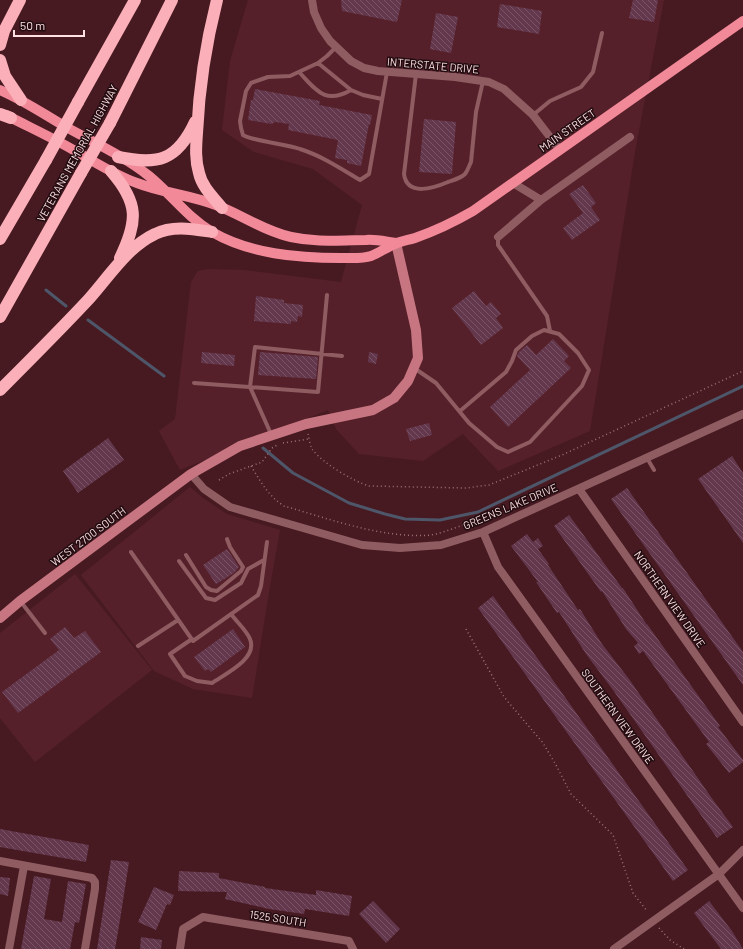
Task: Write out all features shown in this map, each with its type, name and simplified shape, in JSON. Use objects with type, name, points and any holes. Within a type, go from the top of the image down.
[{"type":"highway","points":[[0,22],[20,0]]},
{"type":"highway","points":[[0,45],[4,31],[20,0]]},
{"type":"highway","points":[[0,239],[135,0]]},
{"type":"highway","name":"VETERANS MEMORIAL HIGHWAY","points":[[0,317],[80,173],[110,123],[172,0]]},
{"type":"highway","points":[[217,0],[206,53],[198,118],[196,157],[199,173],[208,191],[222,208]]},
{"type":"highway","points":[[0,60],[5,76],[21,100]]},
{"type":"highway","points":[[118,157],[149,161],[166,156],[174,152],[185,141],[198,118]]},
{"type":"highway","points":[[111,171],[123,186],[130,199],[133,217],[130,236],[117,265]]},
{"type":"highway","points":[[0,390],[74,315],[117,265],[144,241],[154,234],[165,230],[186,228],[212,232]]},
{"type":"main road","name":"MAIN STREET","points":[[396,243],[421,236],[472,211],[743,21]]},
{"type":"main road","points":[[0,90],[21,100],[145,173],[188,214],[212,232],[232,242],[256,250],[280,254],[351,258],[371,256],[396,243]]},
{"type":"main road","points":[[4,114],[42,132],[111,171],[138,184],[165,192],[199,199],[222,208],[267,230],[290,237],[324,241],[368,240],[396,243]]},
{"type":"street","name":"INTERSTATE DRIVE","points":[[312,0],[314,12],[321,28],[330,42],[351,61],[364,68],[378,71],[455,77],[489,82],[504,89],[533,115],[560,150]]},
{"type":"street","points":[[498,237],[542,200],[630,137]]},
{"type":"street","points":[[514,183],[542,200]]},
{"type":"street","name":"WEST 2700 SOUTH","points":[[0,618],[20,601],[191,474],[240,446],[306,424],[373,410],[394,398],[408,381],[418,358],[416,330],[396,243]]},
{"type":"street","name":"GREENS LAKE DRIVE","points":[[191,474],[204,488],[230,507],[362,545],[400,548],[434,545],[483,532],[743,414]]},
{"type":"street","name":"NORTHERN VIEW DRIVE","points":[[578,489],[743,722]]},
{"type":"street","name":"SOUTHERN VIEW DRIVE","points":[[483,532],[498,567],[743,908]]},
{"type":"street","points":[[614,949],[719,874],[743,850]]},
{"type":"street","points":[[0,861],[92,878],[95,889],[85,949]]},
{"type":"street","points":[[9,949],[24,866]]},
{"type":"street","name":"1525 SOUTH","points":[[180,949],[183,929],[203,917],[349,941],[353,949]]},
{"type":"lane","points":[[533,115],[550,101],[582,87],[594,72],[602,33]]},
{"type":"lane","points":[[336,47],[318,63],[299,72],[286,77],[268,76],[251,83],[246,91],[240,121],[242,132],[247,137],[284,144],[315,154],[360,180],[369,174],[387,72]]},
{"type":"lane","points":[[318,63],[351,90],[363,95],[382,99]]},
{"type":"lane","points":[[299,72],[317,91],[323,94],[340,96],[351,90]]},
{"type":"lane","points":[[416,74],[404,174],[405,180],[408,184],[412,187],[424,189],[433,188],[461,176],[468,169],[471,162],[477,108],[483,81]]},
{"type":"lane","points":[[498,237],[498,245],[547,316],[550,331]]},
{"type":"lane","points":[[194,383],[318,392],[327,295]]},
{"type":"lane","points":[[414,367],[436,383],[469,423],[497,447],[508,452],[530,442],[582,386],[590,370],[578,353],[559,334],[544,330],[532,336],[516,350],[506,372],[460,411]]},
{"type":"lane","points":[[272,436],[250,387],[255,347],[342,356]]},
{"type":"lane","points":[[647,458],[654,470]]},
{"type":"lane","points":[[227,538],[230,547],[243,567],[248,569]]},
{"type":"lane","points":[[231,614],[250,639],[251,649],[245,661],[212,683],[196,681],[185,676],[170,654],[192,639],[193,641],[231,614],[258,595],[261,586],[266,542]]},
{"type":"lane","points":[[131,552],[192,639]]},
{"type":"lane","points":[[186,555],[206,587],[211,590],[217,591],[241,571],[243,567]]},
{"type":"lane","points":[[179,561],[206,598],[215,600],[241,583],[248,569],[264,560]]},
{"type":"lane","points":[[20,601],[45,633]]},
{"type":"lane","points":[[138,646],[178,620]]},
{"type":"path","points":[[219,480],[229,474],[262,462],[271,450],[280,443],[309,439]]},
{"type":"path","points":[[251,466],[266,491],[284,506],[381,532],[409,535],[431,535],[463,525],[467,528],[471,536]]},
{"type":"path","points":[[466,629],[504,697],[543,743],[572,794],[613,835],[633,893],[647,911]]},
{"type":"path","points":[[659,928],[670,940],[684,949]]},
{"type":"shaded area","points":[[248,0],[664,0],[636,146],[590,431],[498,471],[463,434],[423,461],[359,454],[336,429],[328,410],[180,470],[159,431],[175,419],[191,282],[198,271],[209,269],[244,270],[341,282],[362,205],[313,169],[254,152],[222,130],[230,61]]},
{"type":"shaded area","points":[[190,487],[203,498],[227,514],[280,530],[252,698],[193,689],[154,671],[81,575]]},
{"type":"shaded area","points":[[75,574],[152,670],[35,762],[0,718],[0,633]]},
{"type":"building","points":[[341,0],[402,0],[397,22],[342,11]]},
{"type":"building","points":[[633,0],[658,0],[654,22],[629,18]]},
{"type":"building","points":[[500,4],[542,11],[539,34],[497,27]]},
{"type":"building","points":[[436,13],[458,17],[451,53],[430,49]]},
{"type":"building","points":[[255,89],[320,101],[319,105],[372,115],[361,166],[347,163],[347,160],[335,158],[338,140],[288,130],[289,124],[275,122],[272,124],[248,120],[251,100],[253,100]]},
{"type":"building","points":[[424,119],[456,122],[452,174],[419,172]]},
{"type":"building","points":[[583,185],[596,203],[591,207],[600,220],[572,240],[563,228],[583,213],[569,194]]},
{"type":"building","points":[[474,291],[486,306],[491,302],[501,314],[496,318],[503,328],[481,345],[452,308]]},
{"type":"building","points":[[256,296],[284,300],[284,303],[303,305],[302,317],[298,316],[297,322],[291,321],[291,324],[254,321]]},
{"type":"building","points":[[553,339],[569,356],[564,361],[571,368],[508,427],[490,407],[530,370],[517,356],[519,352],[527,345],[536,355]]},
{"type":"building","points":[[202,352],[235,355],[234,366],[201,363]]},
{"type":"building","points":[[260,352],[318,357],[316,379],[258,375]]},
{"type":"building","points":[[369,352],[378,354],[376,364],[368,362]]},
{"type":"building","points":[[429,423],[432,435],[410,441],[406,429]]},
{"type":"building","points":[[108,438],[124,460],[78,493],[63,471]]},
{"type":"building","points":[[732,456],[743,473],[743,543],[698,479]]},
{"type":"building","points":[[627,488],[743,652],[743,685],[611,499]]},
{"type":"building","points":[[569,515],[623,588],[647,625],[720,726],[718,727],[743,760],[743,762],[729,773],[706,744],[709,742],[643,651],[639,654],[634,646],[638,643],[626,629],[602,591],[601,592],[554,526]]},
{"type":"building","points":[[527,534],[533,542],[538,538],[543,546],[538,549],[578,610],[580,609],[602,644],[629,679],[733,827],[717,838],[586,654],[559,612],[557,613],[536,582],[538,582],[511,546]]},
{"type":"building","points":[[227,549],[239,567],[234,573],[216,584],[203,565]]},
{"type":"building","points":[[493,596],[688,870],[673,881],[478,608]]},
{"type":"building","points":[[65,627],[74,638],[85,631],[101,652],[18,713],[2,692],[59,650],[50,639]]},
{"type":"building","points":[[233,629],[245,647],[211,672],[208,669],[205,671],[194,657]]},
{"type":"building","points":[[0,829],[89,845],[86,862],[0,847]]},
{"type":"building","points":[[111,860],[129,862],[120,920],[115,949],[97,949]]},
{"type":"building","points":[[179,871],[219,873],[219,878],[265,888],[316,895],[316,890],[352,896],[349,916],[305,909],[304,914],[269,909],[225,899],[227,892],[178,891]]},
{"type":"building","points":[[34,876],[51,879],[44,919],[62,922],[68,881],[86,884],[79,923],[75,922],[70,949],[21,949]]},
{"type":"building","points":[[0,877],[10,878],[8,896],[0,894]]},
{"type":"building","points":[[154,887],[174,895],[170,905],[167,904],[156,930],[138,922]]},
{"type":"building","points":[[373,901],[400,929],[386,943],[359,914]]},
{"type":"building","points":[[709,901],[732,931],[743,949],[721,949],[694,913]]},
{"type":"building","points":[[141,937],[162,940],[161,949],[140,949]]},
{"type":"waterway","points":[[46,290],[66,306]]},
{"type":"waterway","points":[[88,320],[164,376]]},
{"type":"waterway","points":[[263,448],[293,473],[349,503],[405,519],[440,520],[478,512],[743,386]]}]
